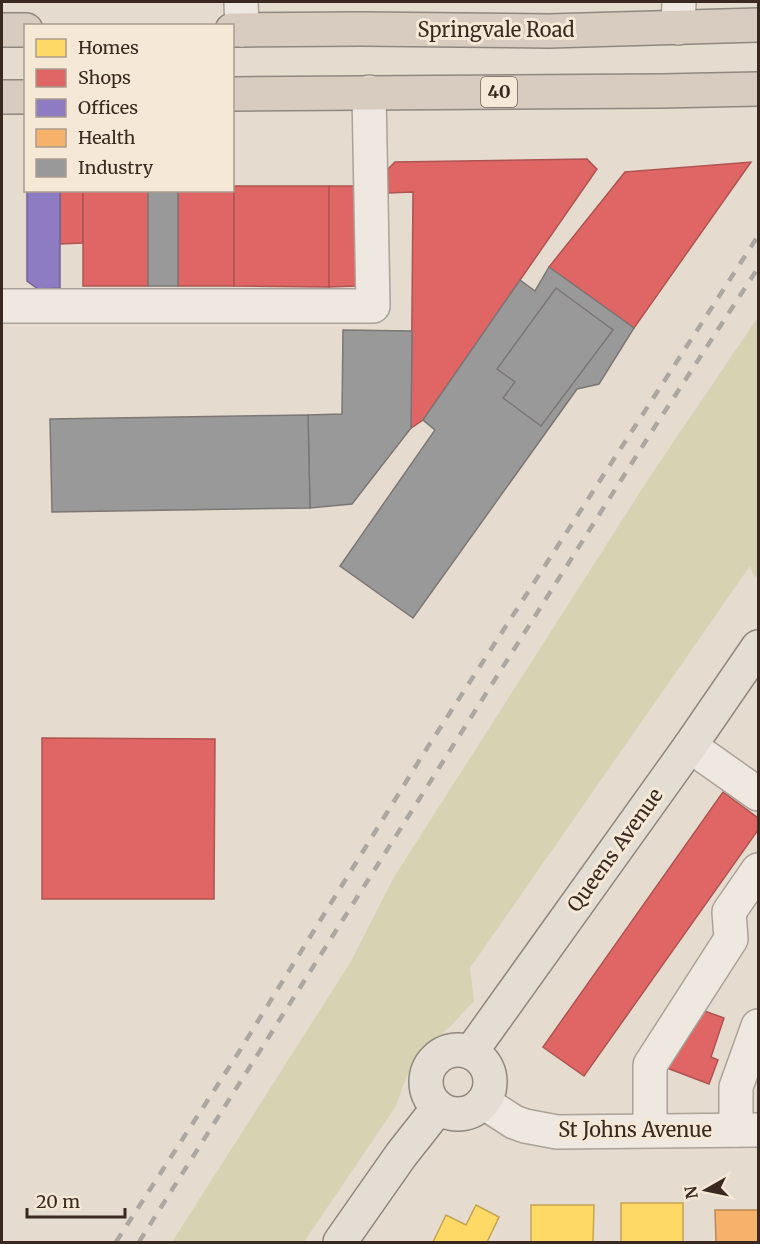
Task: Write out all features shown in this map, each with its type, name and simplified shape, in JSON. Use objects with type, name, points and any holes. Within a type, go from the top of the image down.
[{"type":"highway","name":"Springvale Road","points":[[239,21],[361,29],[549,31],[678,15],[759,26]]},
{"type":"highway","points":[[2,30],[24,30]]},
{"type":"highway","name":"40","points":[[234,94],[662,91],[759,88]]},
{"type":"highway","points":[[2,97],[24,97]]},
{"type":"main road","name":"Queens Avenue","points":[[471,1052],[759,647]]},
{"type":"main road","points":[[451,1050],[471,1052],[487,1069],[490,1080],[483,1102],[466,1113],[456,1114],[438,1108],[427,1091],[426,1080],[433,1061],[441,1054],[451,1050]]},
{"type":"main road","points":[[340,1242],[401,1155],[438,1108]]},
{"type":"street","points":[[2,306],[373,306],[369,92]]},
{"type":"street","points":[[690,746],[759,794]]},
{"type":"street","points":[[650,1130],[650,1065],[731,939],[729,912],[759,870]]},
{"type":"street","points":[[747,1130],[736,1087],[759,1026]]},
{"type":"street","name":"St Johns Avenue","points":[[483,1102],[514,1122],[557,1132],[747,1130]]},
{"type":"shaded area","points":[[758,317],[758,573],[755,578],[750,566],[470,968],[474,1001],[449,1028],[419,1052],[396,1106],[304,1242],[172,1242],[350,963],[394,877],[649,478]]},
{"type":"building: Homes","points":[[621,1203],[683,1203],[683,1242],[621,1242]]},
{"type":"building: Homes","points":[[476,1205],[499,1217],[487,1242],[433,1242],[446,1215],[466,1225]]},
{"type":"building: Homes","points":[[531,1205],[594,1205],[593,1242],[531,1242]]},
{"type":"building: Shops","points":[[587,159],[597,169],[423,420],[411,428],[413,192],[388,193],[388,169],[395,162]]},
{"type":"building: Shops","points":[[751,162],[634,328],[549,267],[625,172]]},
{"type":"building: Shops","points":[[234,186],[329,186],[329,287],[234,286]]},
{"type":"building: Shops","points":[[329,186],[355,186],[357,286],[329,287]]},
{"type":"building: Shops","points":[[60,192],[83,192],[83,243],[60,244]]},
{"type":"building: Shops","points":[[83,192],[148,192],[148,286],[83,286]]},
{"type":"building: Shops","points":[[178,192],[234,192],[234,286],[178,286]]},
{"type":"building: Shops","points":[[42,738],[215,739],[214,899],[42,899]]},
{"type":"building: Shops","points":[[723,792],[758,818],[758,830],[584,1076],[543,1047]]},
{"type":"building: Shops","points":[[696,1008],[724,1018],[711,1057],[718,1060],[709,1084],[667,1068]]},
{"type":"building: Offices","points":[[27,192],[60,192],[60,288],[38,289],[27,281]]},
{"type":"building: Health","points":[[715,1210],[758,1210],[758,1242],[716,1242]]},
{"type":"building: Industry","points":[[148,192],[178,192],[178,286],[148,286]]},
{"type":"building: Industry","points":[[549,267],[634,328],[599,384],[577,389],[413,618],[340,566],[435,430],[423,420],[520,280],[535,291]]},
{"type":"building: Industry","points":[[556,288],[613,330],[541,426],[503,398],[515,382],[497,369]]},
{"type":"building: Industry","points":[[343,330],[412,331],[411,428],[352,504],[310,508],[308,415],[342,414]]},
{"type":"building: Industry","points":[[308,415],[310,508],[52,512],[50,419]]},
{"type":"railway","points":[[116,1242],[237,1055],[422,756],[758,236]]},
{"type":"railway","points":[[139,1242],[654,428],[758,268]]}]
